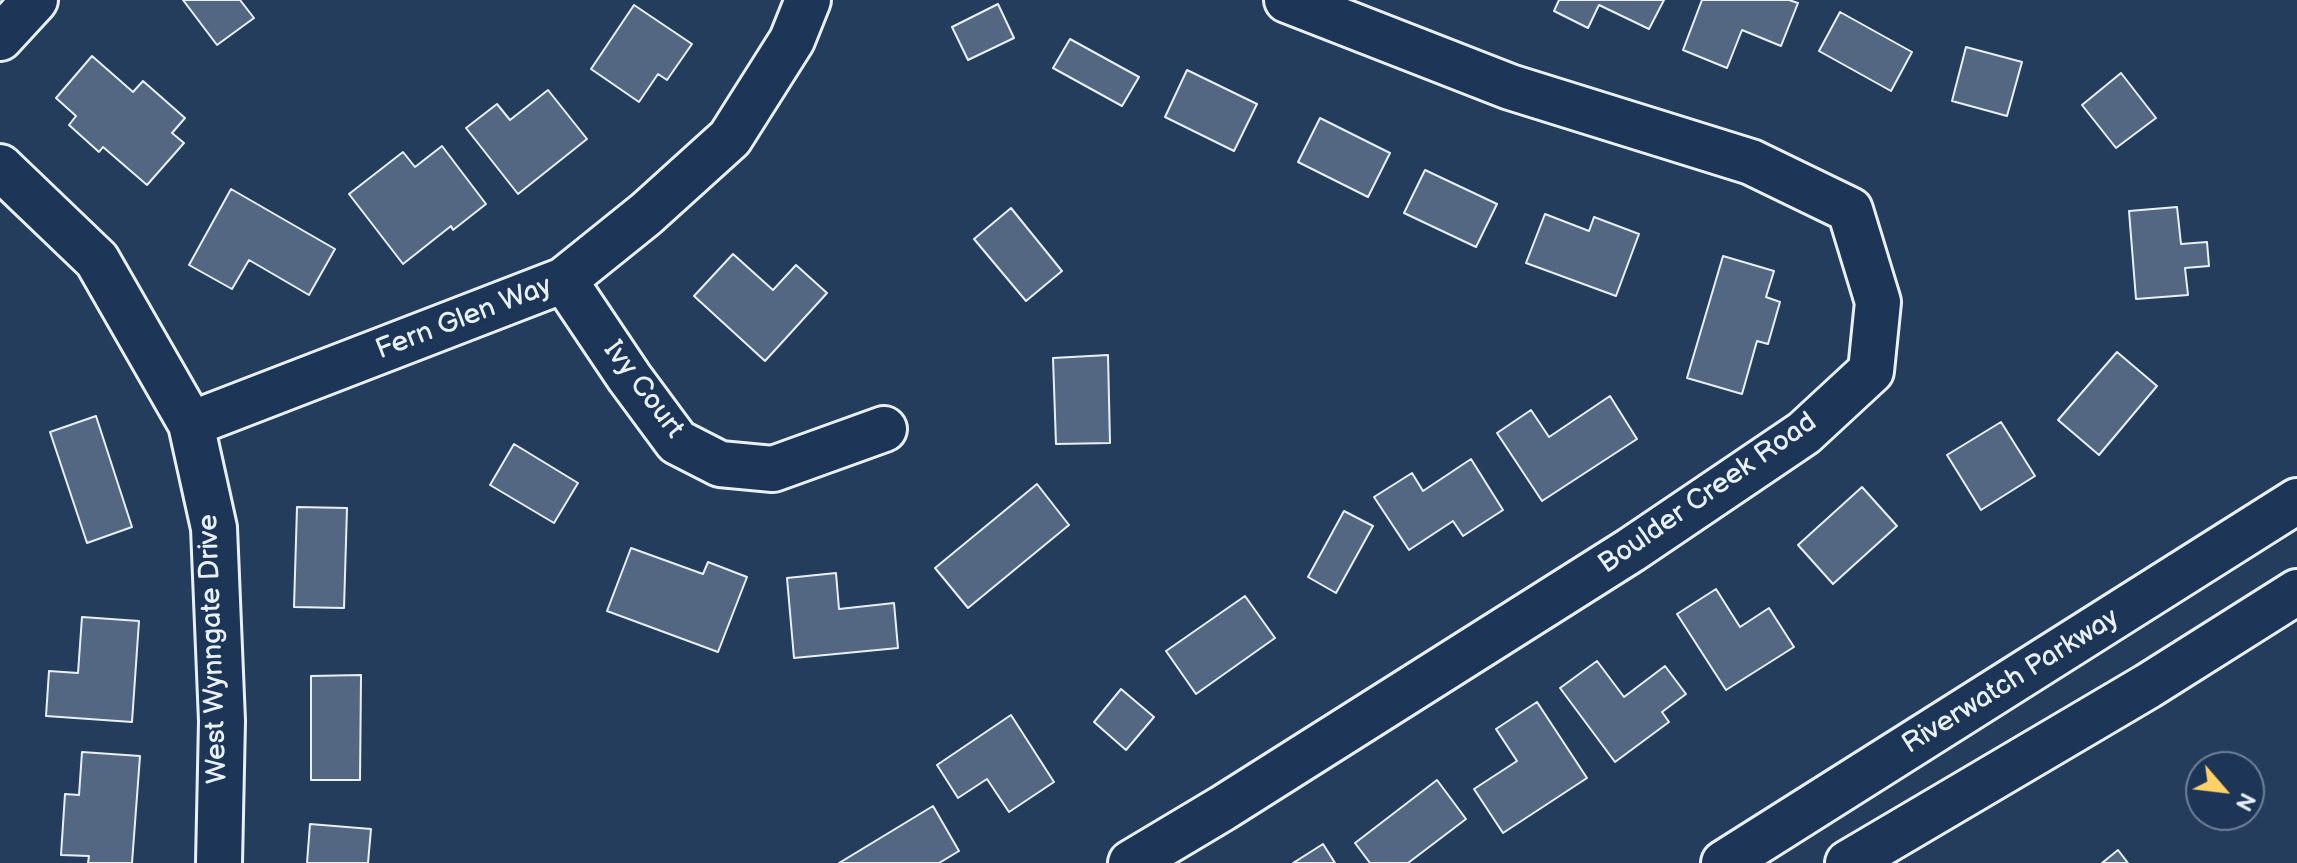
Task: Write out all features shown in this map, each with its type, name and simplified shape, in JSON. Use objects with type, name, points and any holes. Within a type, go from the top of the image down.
[{"type":"street","points":[[0,38],[35,0]]},
{"type":"street","name":"Fern Glen Way","points":[[191,424],[564,280],[646,214],[730,138],[792,40],[808,0]]},
{"type":"street","name":"Boulder Creek Road","points":[[1131,863],[1631,550],[1804,433],[1871,371],[1878,302],[1850,210],[1751,162],[1510,87],[1287,0]]},
{"type":"street","name":"West Wynngate Drive","points":[[0,167],[97,260],[191,424],[214,528],[222,721],[219,863]]},
{"type":"street","name":"Ivy Court","points":[[564,280],[677,442],[720,464],[773,469],[884,429]]},
{"type":"street","name":"Riverwatch Parkway","points":[[1724,863],[2297,501]]},
{"type":"street","points":[[1848,863],[2148,686],[2297,592]]},
{"type":"building","points":[[183,0],[240,0],[254,18],[217,45]]},
{"type":"building","points":[[1559,0],[1664,0],[1649,29],[1599,5],[1588,28],[1554,11]]},
{"type":"building","points":[[1702,0],[1789,0],[1798,3],[1781,46],[1742,30],[1727,68],[1683,50]]},
{"type":"building","points":[[998,4],[1014,38],[968,60],[952,27]]},
{"type":"building","points":[[634,5],[692,44],[667,80],[658,74],[639,102],[591,69]]},
{"type":"building","points":[[1840,12],[1912,52],[1891,91],[1819,51]]},
{"type":"building","points":[[1070,39],[1139,77],[1122,106],[1053,68]]},
{"type":"building","points":[[1966,47],[2022,62],[2007,116],[1952,101]]},
{"type":"building","points":[[92,56],[133,92],[143,81],[185,118],[172,133],[184,143],[147,185],[103,147],[99,152],[69,125],[76,116],[56,98]]},
{"type":"building","points":[[1187,70],[1257,104],[1234,151],[1165,117]]},
{"type":"building","points":[[2121,73],[2156,118],[2116,148],[2082,105]]},
{"type":"building","points":[[548,90],[587,139],[518,194],[466,128],[497,104],[510,120]]},
{"type":"building","points":[[1320,118],[1390,153],[1368,197],[1298,162]]},
{"type":"building","points":[[442,146],[486,204],[453,230],[451,226],[403,264],[349,194],[403,152],[415,167]]},
{"type":"building","points":[[1425,170],[1497,204],[1476,247],[1404,213]]},
{"type":"building","points":[[231,189],[335,249],[309,295],[249,260],[232,289],[189,265]]},
{"type":"building","points":[[2177,207],[2181,244],[2207,242],[2209,266],[2185,268],[2188,295],[2136,299],[2129,211]]},
{"type":"building","points":[[1011,208],[1062,271],[1026,301],[974,239]]},
{"type":"building","points":[[1545,214],[1589,231],[1594,217],[1639,234],[1616,296],[1526,263]]},
{"type":"building","points":[[733,254],[773,290],[796,265],[827,293],[765,361],[694,296]]},
{"type":"building","points":[[1723,256],[1774,271],[1766,297],[1780,302],[1768,344],[1757,341],[1742,394],[1687,378]]},
{"type":"building","points":[[2117,352],[2157,386],[2099,455],[2058,420]]},
{"type":"building","points":[[1108,355],[1110,443],[1056,444],[1053,358]]},
{"type":"building","points":[[1610,396],[1637,439],[1542,501],[1497,433],[1531,410],[1549,437]]},
{"type":"building","points":[[96,416],[132,527],[87,543],[50,432]]},
{"type":"building","points":[[2001,422],[2035,476],[1981,510],[1947,455]]},
{"type":"building","points":[[514,444],[578,483],[554,523],[490,485]]},
{"type":"building","points":[[1471,459],[1503,510],[1463,536],[1453,521],[1409,550],[1374,497],[1412,473],[1423,491]]},
{"type":"building","points":[[1037,484],[1069,525],[968,608],[935,568]]},
{"type":"building","points":[[1862,487],[1897,526],[1833,584],[1798,545]]},
{"type":"building","points":[[297,507],[347,508],[344,608],[294,607]]},
{"type":"building","points":[[1344,511],[1373,526],[1336,593],[1308,577]]},
{"type":"building","points":[[631,548],[703,574],[708,562],[747,577],[718,652],[607,611]]},
{"type":"building","points":[[836,573],[839,609],[894,603],[898,648],[794,658],[787,578]]},
{"type":"building","points":[[1716,589],[1740,627],[1769,608],[1794,647],[1726,690],[1677,614]]},
{"type":"building","points":[[1245,596],[1275,638],[1196,694],[1166,651]]},
{"type":"building","points":[[82,617],[139,621],[132,722],[46,716],[49,671],[78,673]]},
{"type":"building","points":[[1597,661],[1624,697],[1665,666],[1686,694],[1662,712],[1669,722],[1615,762],[1560,688]]},
{"type":"building","points":[[361,675],[360,780],[311,780],[311,676]]},
{"type":"building","points":[[1121,689],[1154,717],[1126,750],[1094,722]]},
{"type":"building","points":[[1537,702],[1587,778],[1503,833],[1474,789],[1517,761],[1496,729]]},
{"type":"building","points":[[1011,715],[1054,782],[1009,812],[987,779],[958,798],[937,765]]},
{"type":"building","points":[[82,752],[140,756],[132,863],[88,863],[89,856],[61,855],[65,794],[79,795]]},
{"type":"building","points":[[1437,780],[1466,819],[1408,863],[1370,863],[1355,843]]},
{"type":"building","points":[[933,806],[959,851],[939,863],[839,863]]},
{"type":"building","points":[[310,824],[371,829],[368,863],[307,863]]},
{"type":"building","points":[[1323,844],[1335,863],[1293,863]]},
{"type":"building","points":[[2118,850],[2128,863],[2102,863]]}]
